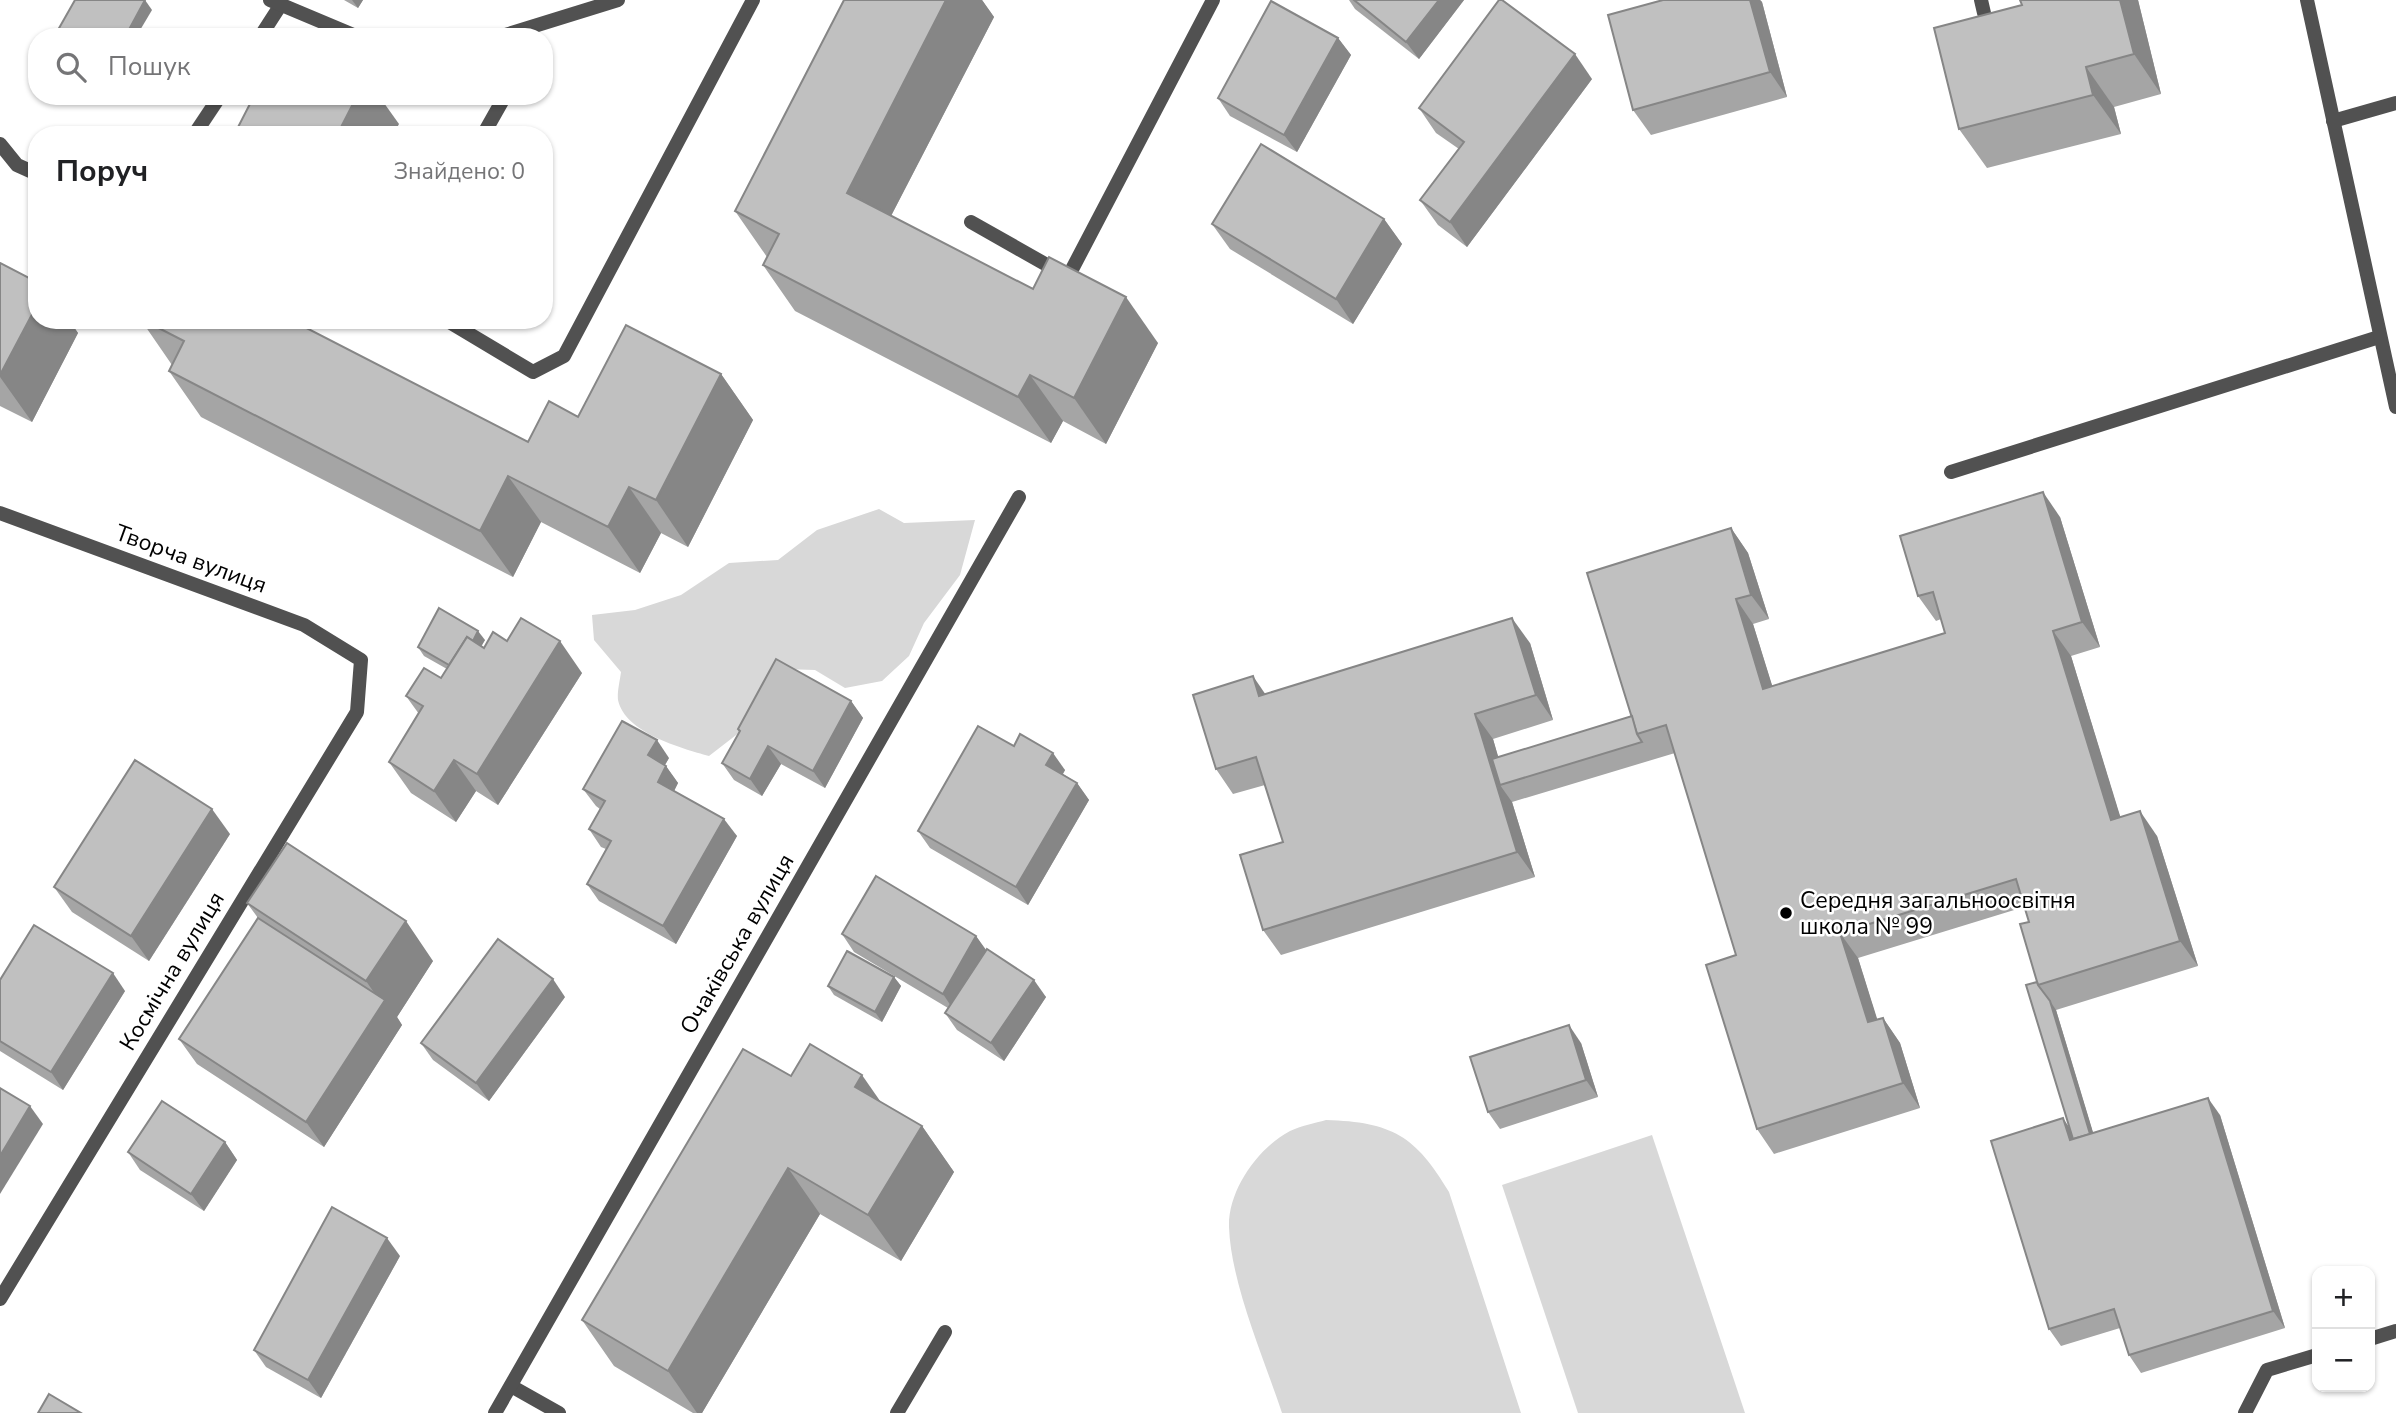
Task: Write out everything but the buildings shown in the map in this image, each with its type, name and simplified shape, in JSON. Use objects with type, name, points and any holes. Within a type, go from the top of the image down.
[{"type":"street","points":[[549,28],[618,0]]},
{"type":"street","points":[[461,329],[533,372],[564,356],[753,0]]},
{"type":"street","points":[[971,222],[1068,277],[1213,0]]},
{"type":"street","points":[[2307,0],[2396,407]]},
{"type":"street","points":[[264,28],[275,3],[336,28]]},
{"type":"street","points":[[2333,121],[2396,103]]},
{"type":"street","points":[[200,126],[214,105]]},
{"type":"street","points":[[489,126],[500,105]]},
{"type":"street","points":[[0,144],[18,165],[28,170]]},
{"type":"street","points":[[1951,471],[2379,337]]},
{"type":"street","name":"Очаківська вулиця","points":[[495,1413],[1019,496]]},
{"type":"street","name":"Творча вулиця","points":[[0,513],[304,625],[361,660]]},
{"type":"street","name":"Космічна вулиця","points":[[0,1299],[357,712],[361,660]]},
{"type":"street","points":[[2375,1337],[2396,1331]]},
{"type":"street","points":[[897,1413],[945,1332]]},
{"type":"street","points":[[2245,1413],[2267,1370],[2312,1356]]},
{"type":"street","points":[[511,1386],[559,1413]]},
{"type":"shaded area","points":[[879,509],[904,523],[975,520],[960,575],[924,623],[909,656],[882,681],[845,688],[815,670],[784,669],[740,732],[709,756],[656,737],[631,722],[618,700],[621,672],[594,640],[592,615],[635,610],[681,595],[729,563],[778,560],[817,530]]},
{"type":"shaded area","points":[[1326,1120],[1368,1124],[1400,1136],[1425,1157],[1437,1173],[1449,1192],[1521,1413],[1282,1413],[1242,1296],[1231,1249],[1230,1213],[1239,1185],[1256,1159],[1267,1148],[1290,1131]]},
{"type":"shaded area","points":[[1652,1135],[1745,1413],[1578,1413],[1502,1185]]},
{"type":"place","name":"Середня загальноосвітня школа № 99","points":[[1786,913]]}]
